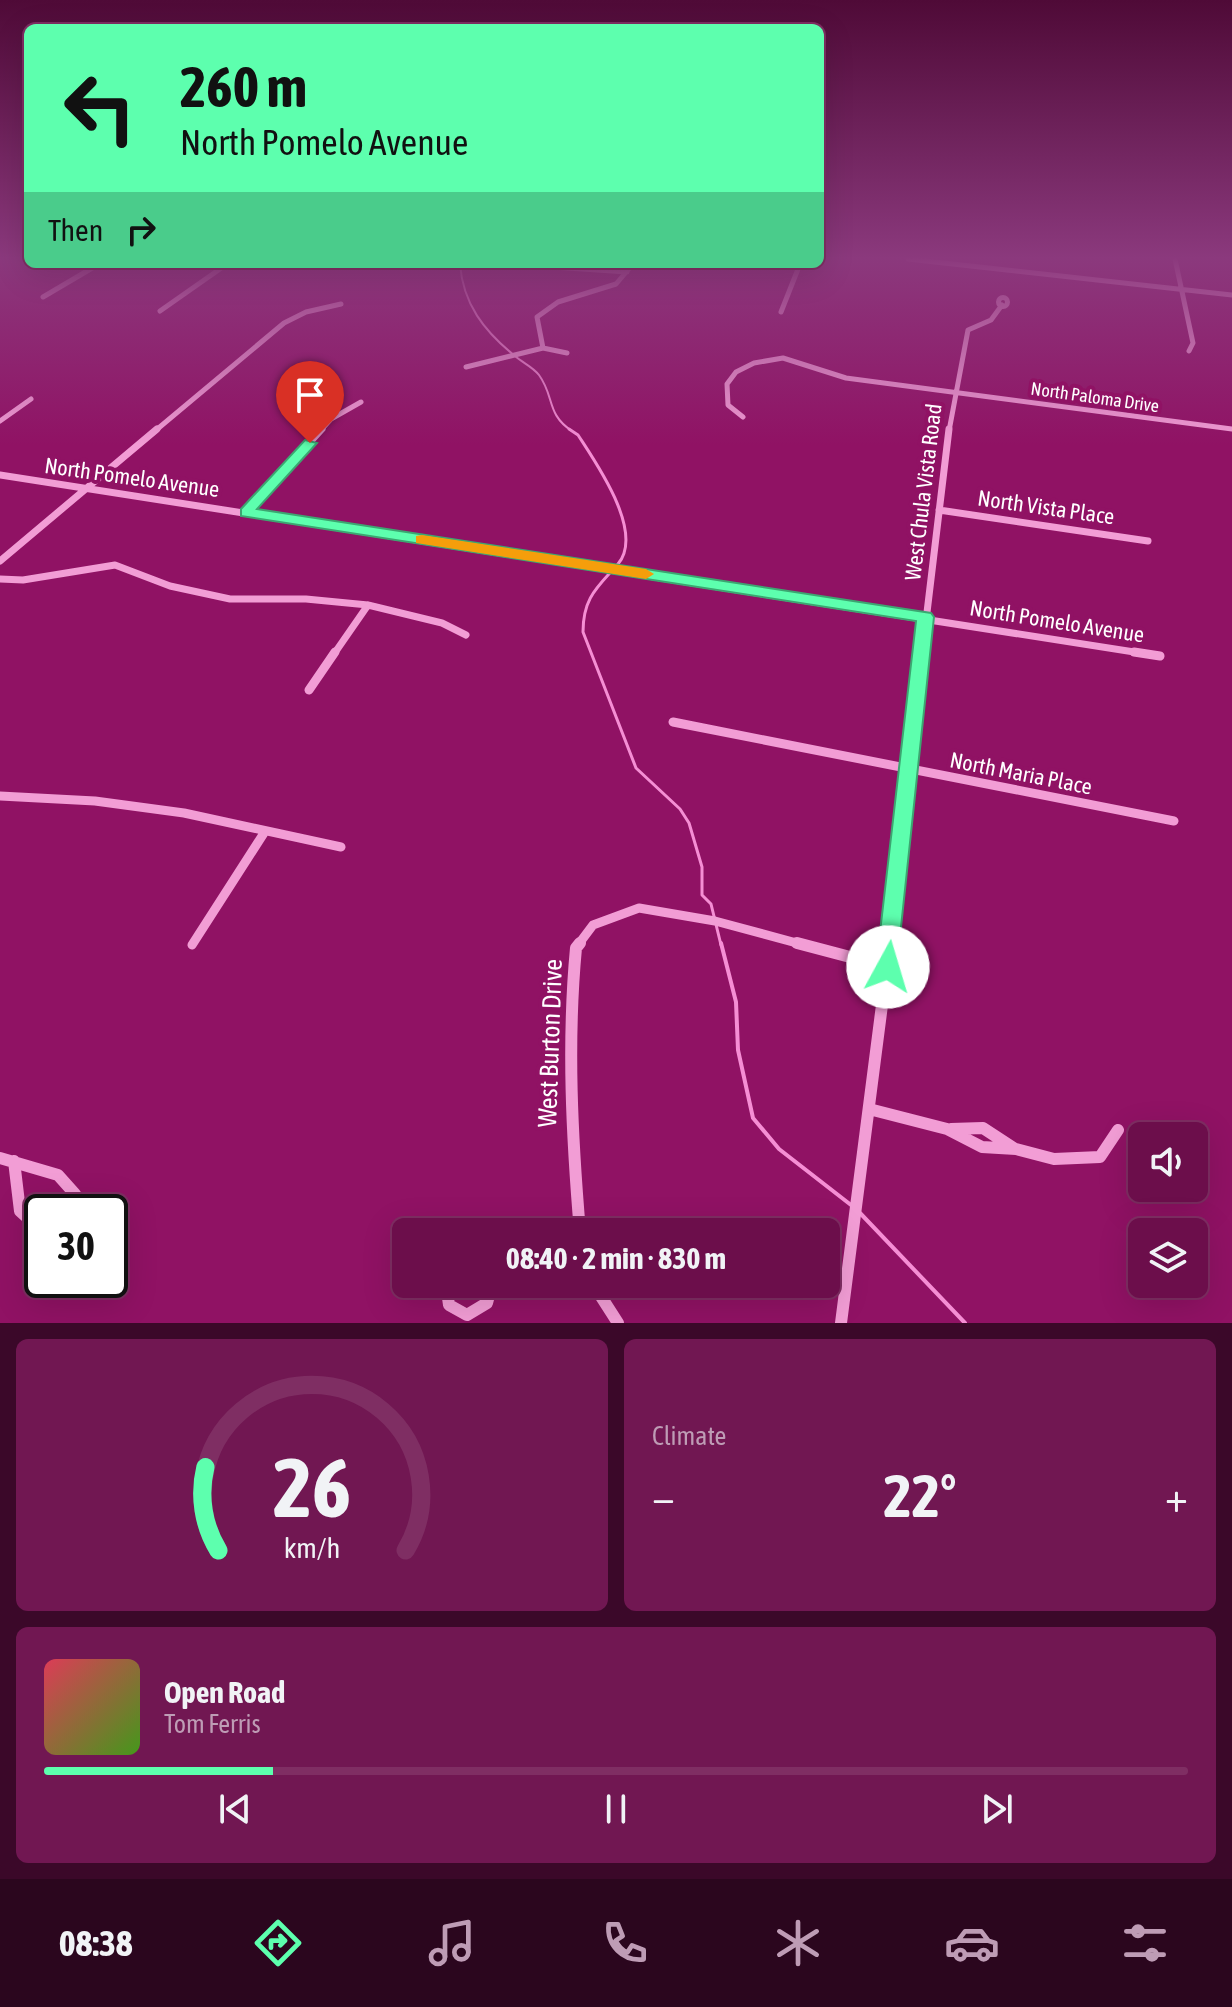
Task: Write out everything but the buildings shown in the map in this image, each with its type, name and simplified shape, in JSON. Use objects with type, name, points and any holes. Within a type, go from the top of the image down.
[{"type":"street","points":[[0,561],[289,321]]},
{"type":"street","points":[[538,321],[543,348]]},
{"type":"street","name":"West Chula Vista Road","points":[[841,1323],[888,967],[925,617],[954,393],[968,330],[989,321]]},
{"type":"street","points":[[1188,321],[1193,343],[1189,351]]},
{"type":"street","points":[[466,367],[543,348],[567,353]]},
{"type":"street","name":"North Paloma Drive","points":[[743,417],[728,405],[727,384],[736,372],[754,363],[787,356],[813,370],[846,378],[1232,429]]},
{"type":"street","points":[[0,421],[31,399]]},
{"type":"street","points":[[246,512],[331,419],[361,402]]},
{"type":"street","name":"North Pomelo Avenue","points":[[0,475],[1160,656]]},
{"type":"street","name":"North Vista Place","points":[[939,510],[1148,541]]},
{"type":"street","points":[[0,579],[23,580],[115,565],[170,586],[230,599],[306,599],[368,605],[442,623],[466,635]]},
{"type":"street","points":[[309,690],[368,605]]},
{"type":"street","name":"North Maria Place","points":[[673,722],[1174,821]]},
{"type":"street","points":[[0,796],[95,801],[184,813],[264,833],[341,847]]},
{"type":"street","points":[[192,945],[264,833]]},
{"type":"street","name":"West Burton Drive","points":[[579,1218],[571,1129],[572,989],[576,948],[593,925],[639,908],[715,921],[888,967]]},
{"type":"street","points":[[869,1109],[947,1129],[982,1147],[1016,1149],[1054,1159],[1100,1157],[1118,1130]]},
{"type":"street","points":[[0,1158],[58,1175],[75,1194]]},
{"type":"street","points":[[14,1161],[18,1209],[24,1217]]},
{"type":"street","points":[[447,1298],[453,1311],[467,1315],[487,1303],[488,1298]]},
{"type":"street","points":[[602,1298],[618,1323]]},
{"type":"waterway","points":[[481,321],[504,347],[539,375],[554,412],[572,431]]},
{"type":"waterway","points":[[572,431],[578,435],[606,480],[626,534],[625,550],[618,564],[589,601],[583,632],[636,768],[680,809],[689,823],[702,867],[702,895],[711,904],[721,945]]},
{"type":"waterway","points":[[721,943],[736,1002],[738,1050],[753,1118],[779,1149],[851,1205]]},
{"type":"waterway","points":[[860,1213],[965,1323]]},
{"type":"slow traffic","points":[[422,539],[646,574]]},
{"type":"route","points":[[310,443],[246,512],[925,617],[888,967]]}]
